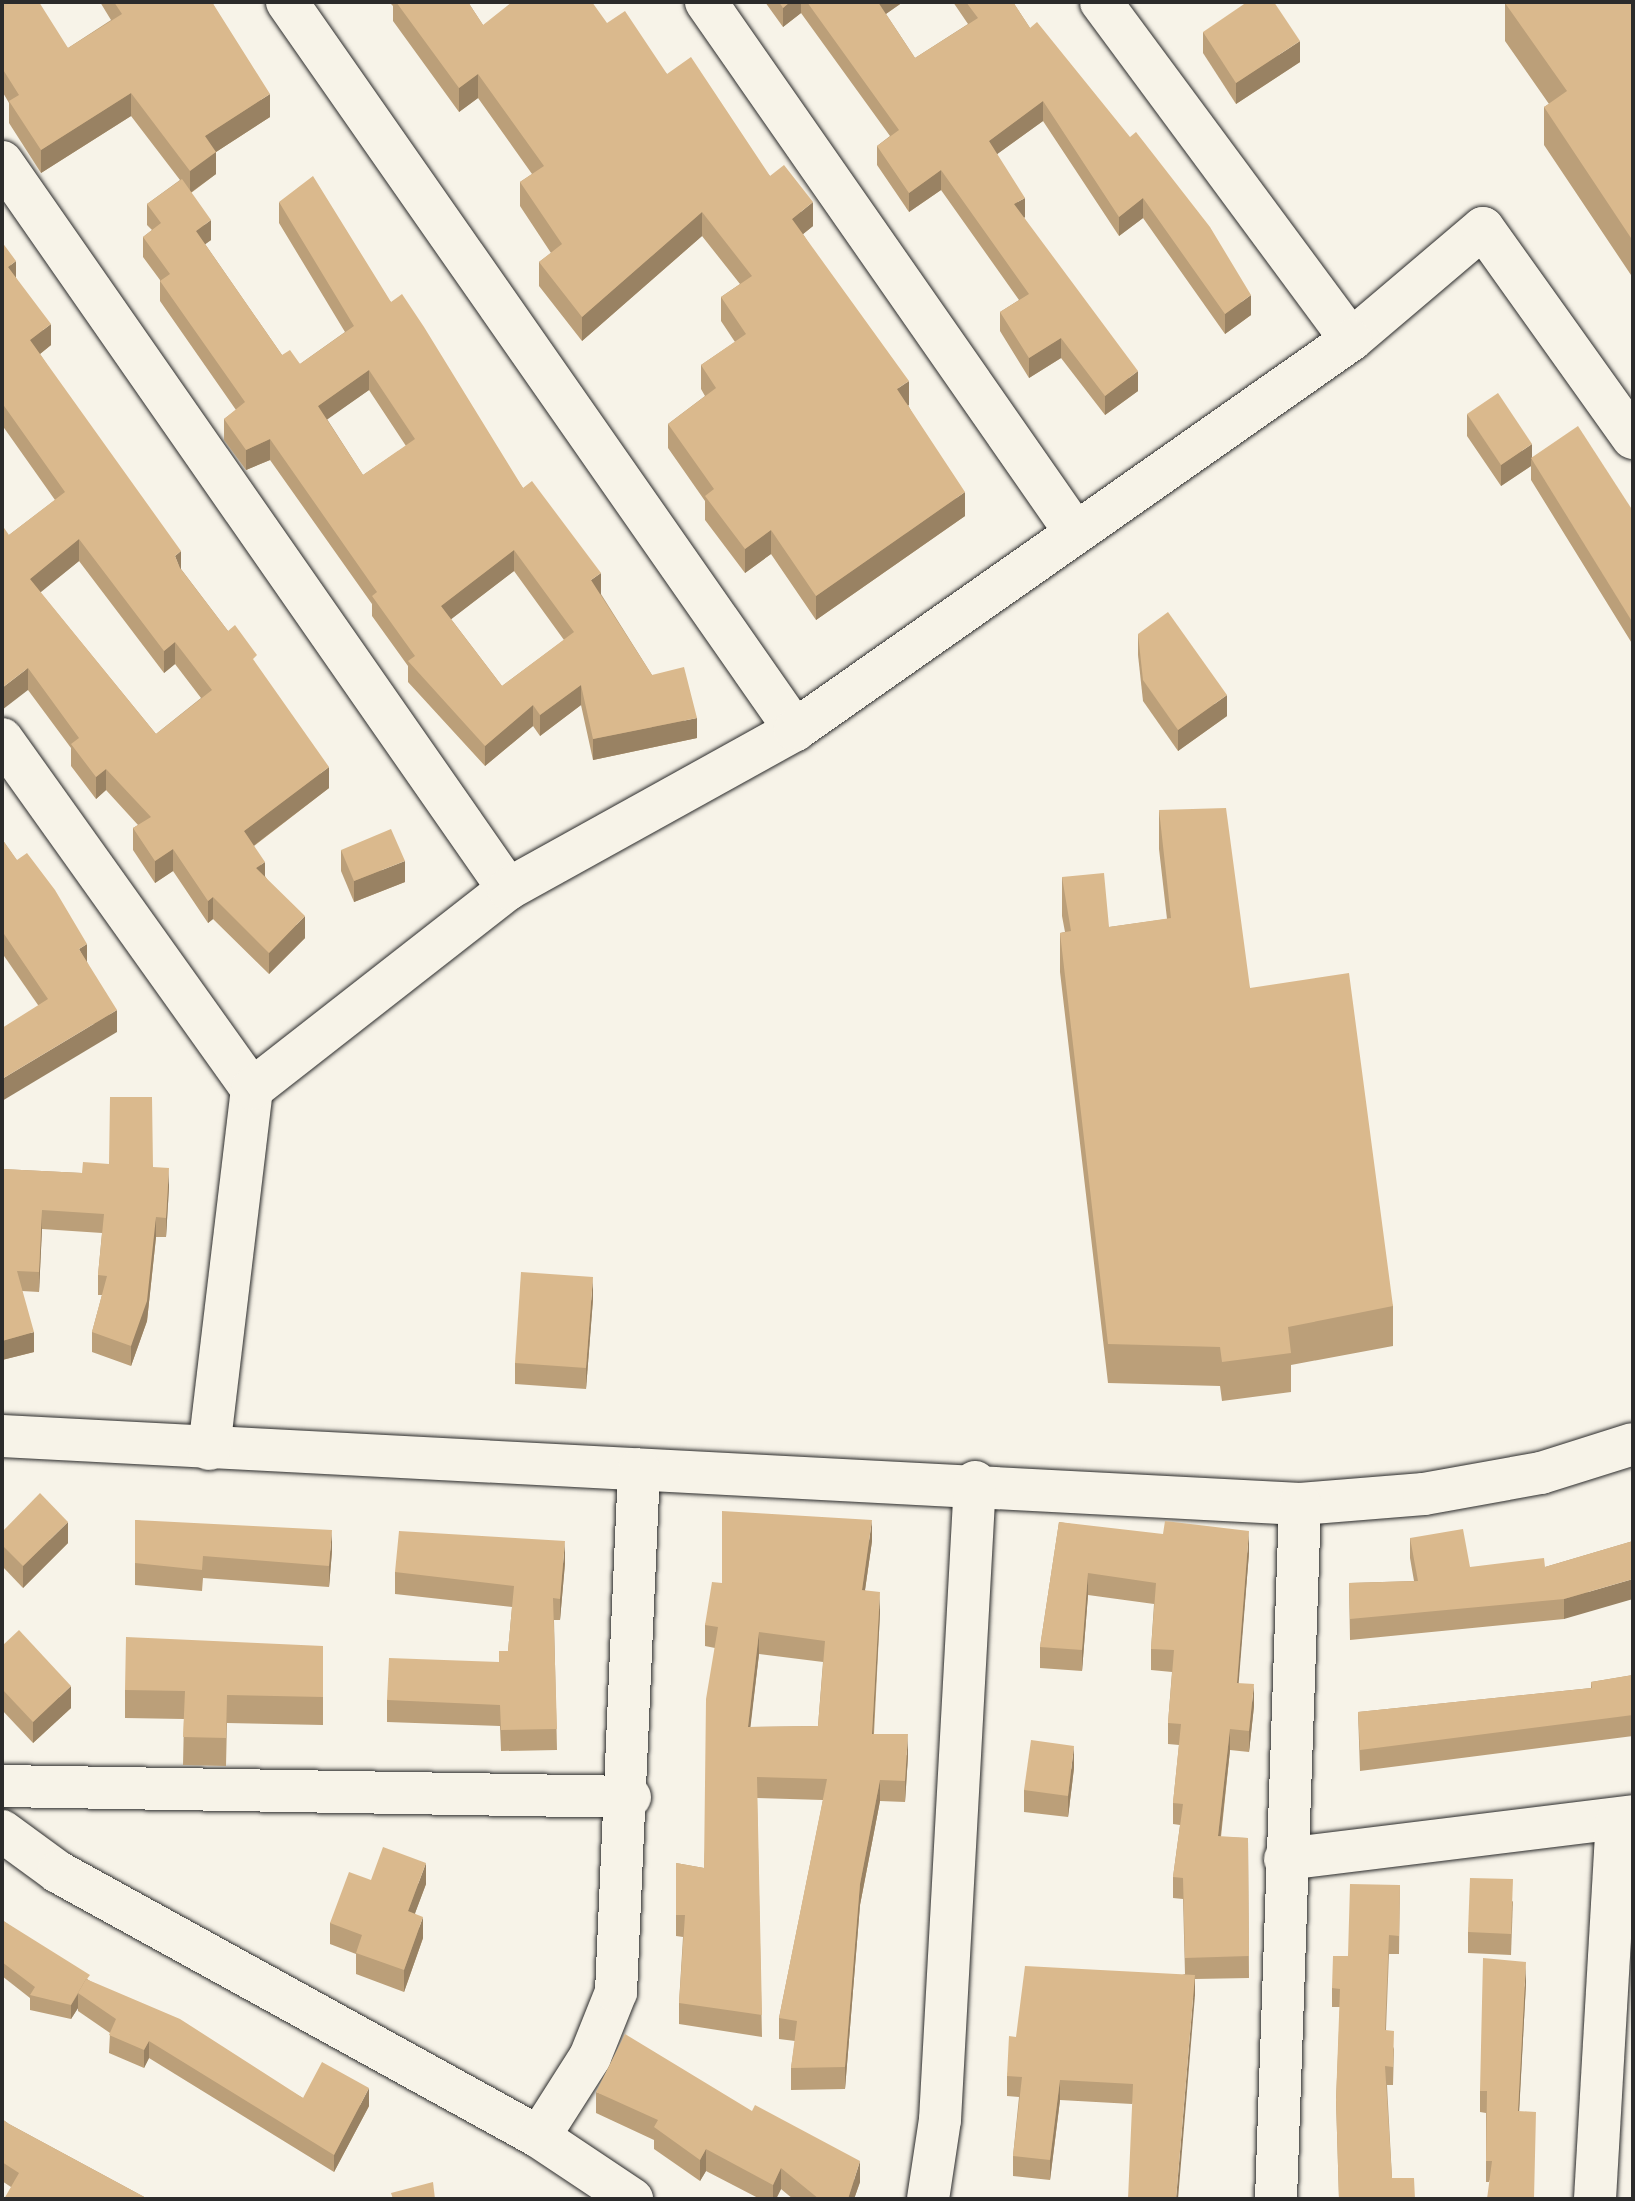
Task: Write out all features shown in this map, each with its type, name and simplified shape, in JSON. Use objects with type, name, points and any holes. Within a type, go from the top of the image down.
[{"type":"street","points":[[287,2],[795,730]]},
{"type":"street","points":[[706,2],[1075,532]]},
{"type":"street","points":[[1101,2],[1351,340]]},
{"type":"street","points":[[2,162],[508,889]]},
{"type":"street","points":[[252,1089],[508,889],[795,730],[1351,340],[1483,228],[1633,438]]},
{"type":"street","points":[[2,739],[252,1089],[209,1449]]},
{"type":"street","points":[[2,1436],[639,1470],[975,1482],[1300,1504],[1424,1494],[1541,1473],[1633,1444]]},
{"type":"street","points":[[539,2137],[590,2057],[616,1992],[630,1797],[639,1470]]},
{"type":"street","points":[[928,2199],[940,2120],[975,1482]]},
{"type":"street","points":[[1276,2199],[1285,1859],[1300,1504]]},
{"type":"street","points":[[2,1786],[630,1797]]},
{"type":"street","points":[[1285,1859],[1625,1819],[1595,2199]]},
{"type":"street","points":[[2,1831],[58,1872],[539,2137],[624,2197]]},
{"type":"building","points":[[2,2],[39,2],[68,48],[122,14],[114,2],[212,2],[270,94],[205,136],[216,152],[190,171],[131,93],[41,150],[9,101],[19,95],[2,68]]},
{"type":"building","points":[[396,2],[468,2],[483,25],[512,2],[592,2],[607,23],[625,11],[667,74],[691,57],[770,176],[784,165],[813,202],[792,219],[909,381],[897,389],[965,492],[816,596],[771,530],[745,549],[705,496],[714,489],[668,424],[716,388],[701,365],[746,334],[721,297],[752,276],[702,212],[582,317],[539,262],[562,244],[520,182],[544,166],[478,74],[459,88]]},
{"type":"building","points":[[807,2],[878,2],[915,58],[978,18],[966,2],[1013,2],[1030,28],[1037,22],[1130,137],[1136,132],[1210,227],[1251,295],[1225,314],[1143,198],[1119,217],[1043,101],[989,141],[1025,198],[1014,204],[1138,371],[1105,396],[1061,338],[1029,358],[1000,312],[1029,294],[941,170],[909,193],[877,146],[899,130]]},
{"type":"building","points":[[1247,2],[1274,2],[1300,41],[1236,83],[1203,32]]},
{"type":"building","points":[[1507,2],[1633,2],[1633,241],[1544,107],[1567,91]]},
{"type":"building","points":[[313,176],[391,302],[402,294],[523,488],[532,481],[601,573],[591,580],[652,675],[684,667],[697,718],[593,739],[581,685],[540,715],[533,705],[485,746],[408,661],[415,656],[372,596],[377,592],[270,439],[246,450],[224,419],[245,402],[160,281],[170,274],[143,237],[161,223],[147,204],[182,179],[211,220],[196,231],[282,355],[290,350],[300,364],[354,326],[279,202]],"holes":[[[369,370],[415,439],[363,475],[318,406]],[[514,550],[574,632],[502,686],[441,606]]]},
{"type":"building","points":[[2,242],[16,261],[8,267],[51,324],[30,340],[181,551],[175,556],[180,568],[228,631],[235,625],[257,655],[253,659],[329,767],[244,831],[265,862],[256,868],[305,916],[269,953],[213,897],[208,901],[173,849],[155,861],[133,828],[151,817],[106,769],[96,777],[71,744],[79,738],[28,668],[2,688],[2,525],[9,535],[65,492],[2,403]],"holes":[[[79,539],[164,651],[175,642],[212,690],[156,734],[30,579]]]},
{"type":"building","points":[[1498,393],[1532,444],[1501,465],[1467,414]]},
{"type":"building","points":[[1578,426],[1633,511],[1633,623],[1531,458]]},
{"type":"building","points":[[1168,612],[1227,695],[1178,730],[1143,680],[1138,634]]},
{"type":"building","points":[[1226,808],[1250,988],[1349,973],[1393,1306],[1288,1327],[1291,1353],[1222,1362],[1220,1347],[1108,1344],[1060,933],[1071,931],[1062,877],[1104,873],[1109,927],[1171,918],[1159,810]]},
{"type":"building","points":[[391,829],[405,861],[354,881],[341,850]]},
{"type":"building","points":[[2,839],[17,860],[27,853],[55,890],[87,944],[79,949],[117,1010],[2,1079],[2,1028],[48,999],[2,931]]},
{"type":"building","points":[[110,1097],[152,1097],[153,1167],[169,1168],[166,1218],[156,1217],[147,1301],[131,1346],[92,1332],[107,1276],[98,1275],[104,1214],[42,1210],[39,1272],[17,1271],[34,1332],[2,1341],[2,1169],[82,1173],[83,1162],[109,1164]]},
{"type":"building","points":[[521,1272],[593,1277],[586,1368],[515,1363]]},
{"type":"building","points":[[40,1493],[68,1522],[23,1566],[2,1545],[2,1532]]},
{"type":"building","points":[[722,1511],[872,1520],[862,1590],[880,1592],[872,1734],[908,1734],[905,1781],[880,1780],[860,1884],[845,2067],[791,2068],[797,2021],[779,2018],[827,1779],[757,1777],[762,2015],[679,2003],[685,1915],[676,1915],[676,1863],[704,1868],[706,1699],[718,1627],[705,1625],[712,1582],[722,1583]],"holes":[[[759,1632],[825,1641],[818,1726],[748,1727]]]},
{"type":"building","points":[[135,1520],[332,1530],[329,1566],[203,1556],[202,1570],[135,1563]]},
{"type":"building","points":[[1165,1521],[1249,1531],[1237,1683],[1254,1684],[1249,1731],[1230,1729],[1218,1836],[1248,1838],[1249,1956],[1185,1958],[1183,1878],[1173,1877],[1183,1804],[1173,1803],[1181,1724],[1168,1723],[1174,1650],[1151,1649],[1156,1583],[1088,1573],[1082,1650],[1040,1647],[1059,1522],[1163,1534]]},
{"type":"building","points":[[1463,1529],[1470,1567],[1544,1558],[1545,1567],[1633,1541],[1633,1579],[1564,1599],[1350,1619],[1349,1583],[1418,1581],[1410,1538]]},
{"type":"building","points":[[399,1531],[565,1541],[560,1599],[553,1598],[557,1729],[501,1730],[500,1705],[387,1700],[389,1658],[499,1662],[499,1651],[508,1651],[514,1586],[395,1572]]},
{"type":"building","points":[[19,1630],[71,1686],[33,1722],[2,1689],[2,1646]]},
{"type":"building","points":[[126,1637],[323,1646],[323,1697],[227,1695],[226,1738],[183,1737],[185,1691],[125,1690]]},
{"type":"building","points":[[1633,1675],[1633,1715],[1360,1750],[1358,1712],[1592,1688],[1591,1682]]},
{"type":"building","points":[[1031,1740],[1074,1746],[1068,1796],[1024,1790]]},
{"type":"building","points":[[383,1847],[426,1863],[408,1911],[423,1917],[404,1970],[356,1953],[362,1935],[330,1923],[349,1872],[371,1880]]},
{"type":"building","points":[[1470,1878],[1513,1879],[1511,1934],[1468,1932]]},
{"type":"building","points":[[1350,1884],[1400,1885],[1399,1936],[1389,1935],[1385,2030],[1394,2031],[1393,2067],[1385,2066],[1392,2178],[1414,2178],[1415,2199],[1339,2199],[1336,2100],[1340,1989],[1332,1988],[1333,1956],[1348,1956]]},
{"type":"building","points":[[2,1920],[90,1975],[71,2005],[30,1995],[35,1987],[2,1962]]},
{"type":"building","points":[[1483,1958],[1526,1962],[1518,2111],[1536,2112],[1534,2199],[1487,2199],[1492,2161],[1486,2161],[1487,2091],[1480,2091]]},
{"type":"building","points":[[1025,1966],[1195,1975],[1176,2199],[1128,2199],[1133,2084],[1060,2080],[1050,2160],[1013,2156],[1022,2077],[1007,2076],[1009,2036],[1016,2037]]},
{"type":"building","points":[[86,1979],[180,2019],[303,2098],[322,2062],[369,2088],[334,2155],[149,2041],[144,2050],[109,2035],[116,2019],[78,1993]]},
{"type":"building","points":[[625,2034],[752,2111],[755,2105],[860,2161],[848,2199],[819,2199],[781,2168],[773,2185],[706,2149],[700,2160],[654,2127],[658,2120],[596,2092]]},
{"type":"building","points":[[2,2119],[148,2199],[4,2199],[19,2173],[2,2162]]},
{"type":"building","points":[[433,2182],[435,2199],[393,2199],[391,2193]]}]
